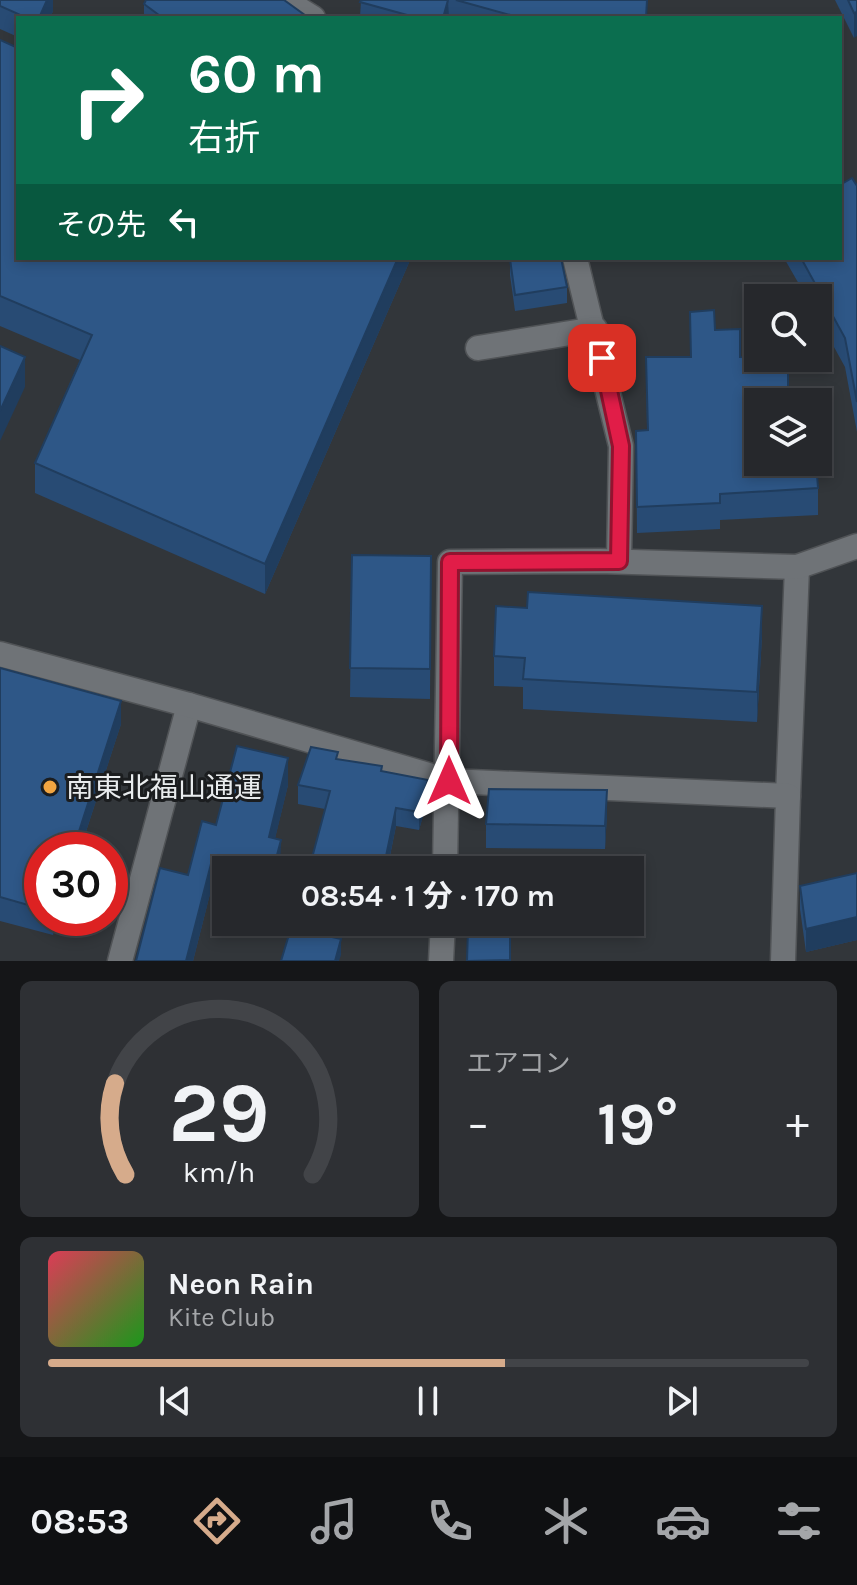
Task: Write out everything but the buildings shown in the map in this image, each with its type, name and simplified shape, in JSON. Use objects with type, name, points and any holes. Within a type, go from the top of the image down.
[{"type":"street","points":[[284,0],[310,16]]},
{"type":"street","points":[[576,260],[595,329],[621,446],[619,561]]},
{"type":"street","points":[[478,348],[595,329]]},
{"type":"street","points":[[446,856],[450,562],[619,561],[797,567],[857,546]]},
{"type":"street","points":[[783,961],[797,567]]},
{"type":"street","points":[[0,654],[449,781],[788,796]]},
{"type":"street","points":[[120,961],[189,705]]},
{"type":"street","points":[[441,961],[442,936]]},
{"type":"place","name":"南東北福山通運","points":[[50,787]]},
{"type":"route","points":[[449,781],[450,562],[619,561],[621,446],[602,358]]}]
